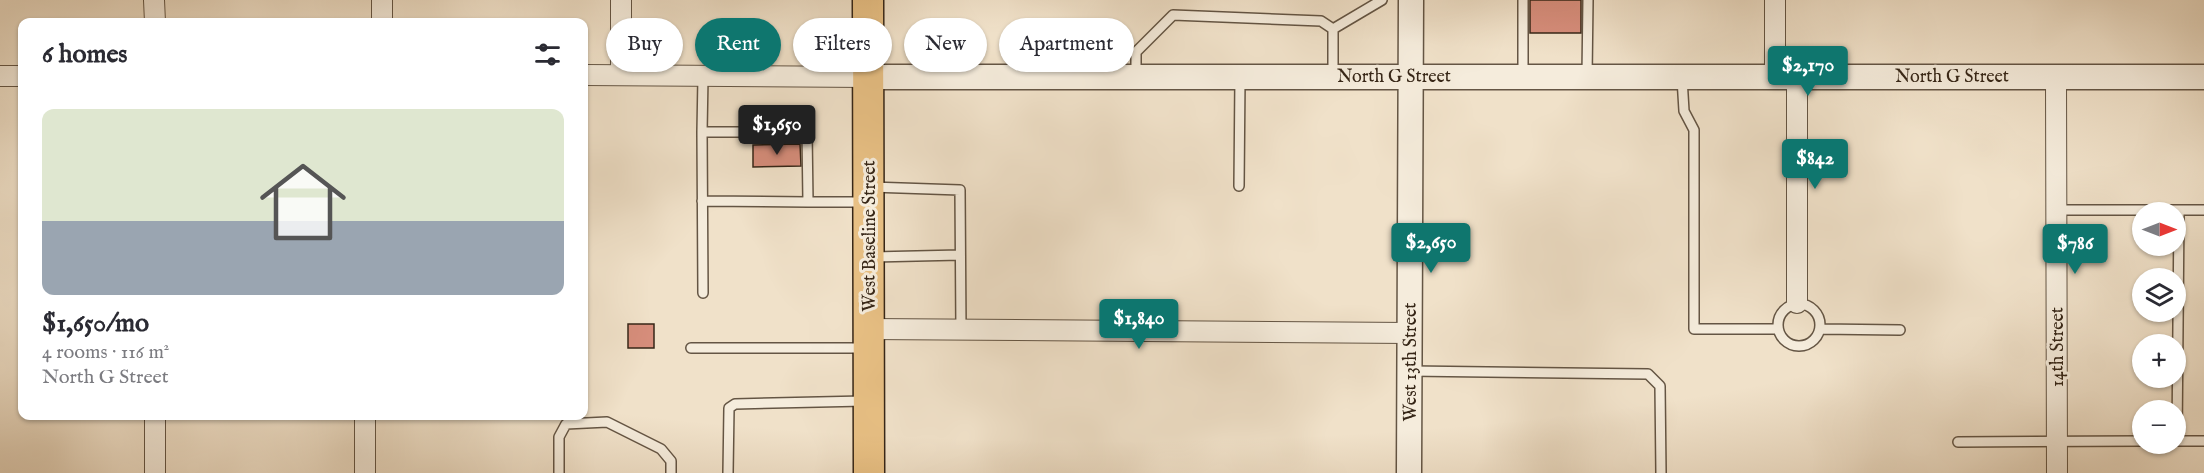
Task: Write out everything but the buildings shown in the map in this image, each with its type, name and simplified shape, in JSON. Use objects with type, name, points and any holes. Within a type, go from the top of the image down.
[{"type":"main road","name":"West Baseline Street","points":[[868,0],[869,473]]},
{"type":"street","points":[[154,0],[155,18]]},
{"type":"street","points":[[382,0],[382,18]]},
{"type":"street","points":[[621,0],[621,75]]},
{"type":"street","name":"West 13th Street","points":[[1409,473],[1411,0]]},
{"type":"street","points":[[1775,0],[1786,76],[1797,303]]},
{"type":"street","name":"North G Street","points":[[588,75],[868,78],[2204,77]]},
{"type":"street","points":[[0,76],[18,76]]},
{"type":"street","name":"14th Street","points":[[2056,77],[2057,473]]},
{"type":"street","points":[[868,338],[961,330],[1410,333]]},
{"type":"street","points":[[155,420],[155,473]]},
{"type":"street","points":[[365,420],[365,473]]},
{"type":"lane","points":[[1333,29],[1382,0]]},
{"type":"lane","points":[[1523,0],[1523,76]]},
{"type":"lane","points":[[1587,76],[1588,0]]},
{"type":"lane","points":[[1136,76],[1136,52],[1173,15],[1321,21],[1333,29]]},
{"type":"lane","points":[[1333,29],[1333,76]]},
{"type":"lane","points":[[1239,186],[1240,76]]},
{"type":"lane","points":[[1682,76],[1684,111],[1694,130],[1694,329],[1778,329]]},
{"type":"lane","points":[[703,77],[703,292]]},
{"type":"lane","points":[[702,132],[807,132],[808,202]]},
{"type":"lane","points":[[702,201],[808,202],[958,188],[961,193],[961,330]]},
{"type":"lane","points":[[2056,210],[2132,210]]},
{"type":"lane","points":[[2186,210],[2204,210]]},
{"type":"lane","points":[[870,257],[960,255]]},
{"type":"lane","points":[[2177,400],[2178,256]]},
{"type":"lane","points":[[1797,303],[1815,310],[1820,319],[1820,329],[1816,338],[1808,345],[1799,347],[1789,344],[1782,338],[1778,329],[1778,320],[1782,312],[1788,306],[1797,303]]},
{"type":"lane","points":[[1820,329],[1900,330]]},
{"type":"lane","points":[[691,348],[868,338]]},
{"type":"lane","points":[[1410,371],[1648,374],[1660,386],[1661,473]]},
{"type":"lane","points":[[728,473],[729,408],[735,404],[869,401]]},
{"type":"lane","points":[[559,473],[559,437],[566,424],[608,422],[661,449],[671,461],[671,473]]},
{"type":"lane","points":[[1958,442],[2132,441]]},
{"type":"lane","points":[[2186,441],[2204,441]]}]
